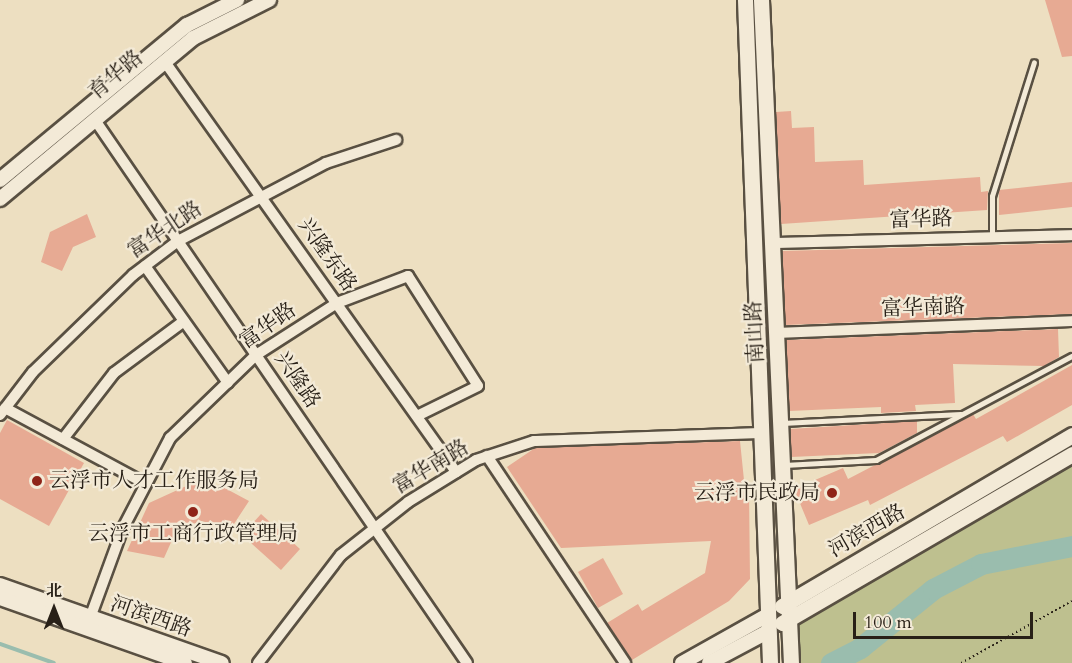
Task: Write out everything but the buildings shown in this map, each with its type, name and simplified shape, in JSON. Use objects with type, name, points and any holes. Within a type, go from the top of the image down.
[{"type":"main road","name":"南山路","points":[[745,0],[770,663]]},
{"type":"main road","name":"南山路","points":[[761,0],[791,663]]},
{"type":"main road","name":"河滨西路","points":[[769,623],[789,602],[1072,435]]},
{"type":"main road","name":"河滨西路","points":[[769,623],[790,619],[1072,454]]},
{"type":"street","name":"育华路","points":[[0,180],[188,25],[237,0]]},
{"type":"street","name":"育华路","points":[[0,199],[193,38],[269,0]]},
{"type":"street","name":"兴隆东路","points":[[165,62],[456,472]]},
{"type":"street","name":"兴隆路","points":[[95,120],[467,663]]},
{"type":"street","name":"富华北路","points":[[2,411],[33,372],[144,266],[178,241],[259,194],[326,162],[396,140]]},
{"type":"street","name":"富华路","points":[[772,243],[1072,235]]},
{"type":"street","points":[[144,266],[228,383]]},
{"type":"street","name":"富华路","points":[[90,618],[123,528],[170,438],[256,355],[337,303],[408,276],[478,386],[417,416]]},
{"type":"street","points":[[63,439],[114,373],[184,321]]},
{"type":"street","name":"富华南路","points":[[776,333],[1072,321]]},
{"type":"street","points":[[2,411],[63,439],[146,484]]},
{"type":"street","name":"富华南路","points":[[258,663],[341,555],[375,528],[456,472],[487,456],[534,441],[762,433]]},
{"type":"street","points":[[487,456],[626,663]]},
{"type":"street","name":"河滨西路","points":[[0,585],[222,663]]},
{"type":"street","name":"河滨西路","points":[[0,598],[186,663]]},
{"type":"street","name":"河滨西路","points":[[682,663],[769,623]]},
{"type":"street","name":"河滨西路","points":[[709,663],[769,623]]},
{"type":"lane","points":[[992,237],[992,196],[1034,62]]},
{"type":"lane","points":[[782,465],[876,460],[1072,356]]},
{"type":"lane","points":[[780,423],[963,414]]},
{"type":"path","points":[[961,663],[1072,601]]},
{"type":"green space","points":[[1072,454],[1072,663],[791,663],[790,619]]},
{"type":"waterway","points":[[831,663],[860,648],[933,589],[981,564],[1072,546]]},
{"type":"waterway","points":[[0,644],[54,663]]},
{"type":"place","name":"云浮市人才工作服务局","points":[[37,481]]},
{"type":"place","name":"云浮市民政局","points":[[832,493]]},
{"type":"place","name":"云浮市工商行政管理局","points":[[193,512]]}]
